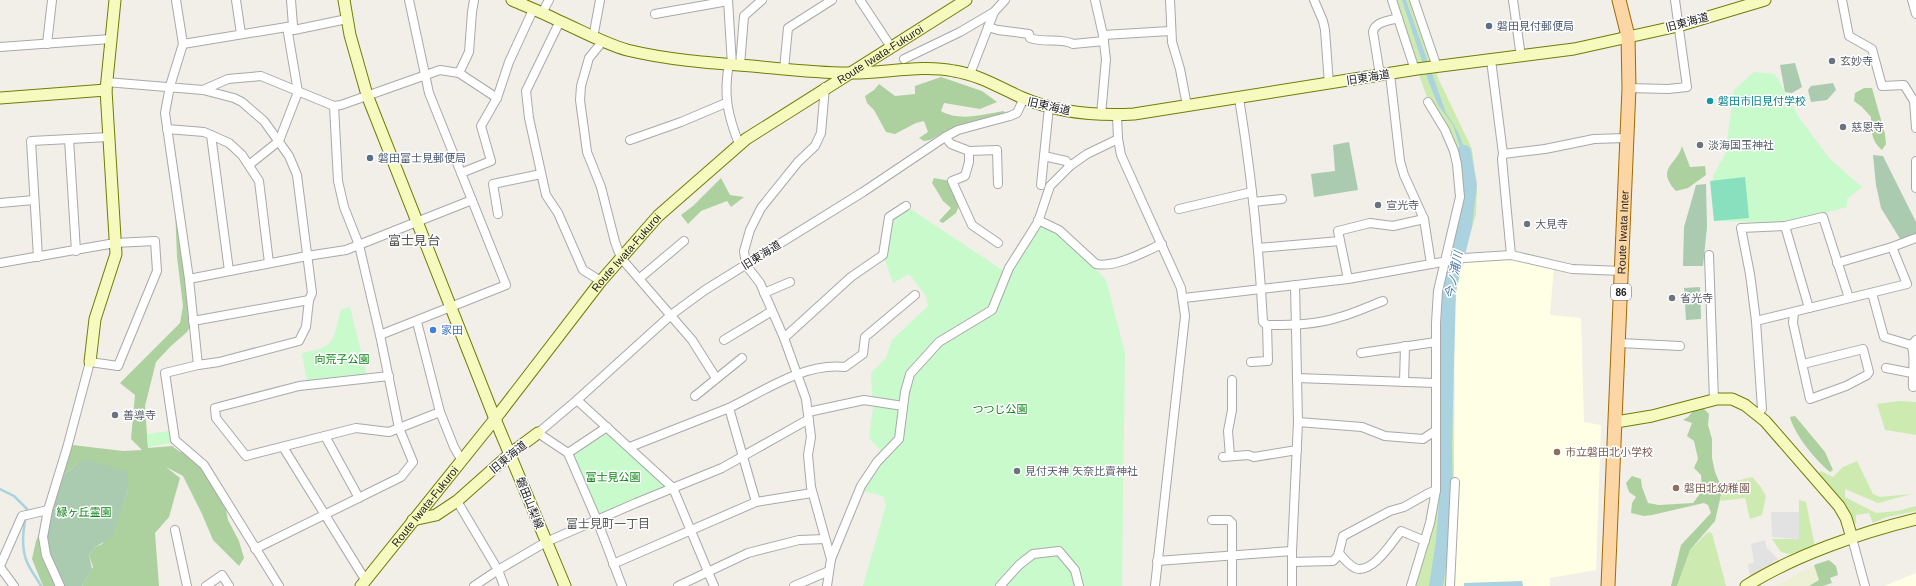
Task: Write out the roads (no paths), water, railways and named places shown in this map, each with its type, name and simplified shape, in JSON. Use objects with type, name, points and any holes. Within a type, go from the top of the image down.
[{"type":"main road","name":"Route Iwata Inter","points":[[1608,586],[1629,88],[1628,36],[1619,0]]},
{"type":"street","points":[[47,44],[52,0]]},
{"type":"street","points":[[60,586],[46,555],[43,537],[48,510],[67,448],[90,362],[94,319],[116,254],[106,86],[115,0]]},
{"type":"street","points":[[176,0],[183,44],[170,86],[165,113],[189,279],[198,365]]},
{"type":"street","points":[[236,0],[242,34]]},
{"type":"street","points":[[249,164],[279,141],[298,92],[290,26],[291,0]]},
{"type":"street","name":"磐田山梨線","points":[[344,0],[347,19],[367,95],[495,419],[511,453],[565,586]]},
{"type":"street","points":[[380,335],[417,322],[506,285],[430,93],[424,75],[409,0]]},
{"type":"street","points":[[459,73],[469,52],[474,0]]},
{"type":"street","points":[[512,0],[560,21],[597,40],[627,50],[665,58],[848,74],[942,69],[970,74],[1024,98]]},
{"type":"street","points":[[461,173],[491,161],[481,126],[496,98],[509,62],[537,11],[548,0]]},
{"type":"street","points":[[600,0],[597,40],[589,58],[581,86],[580,100],[587,152],[601,187],[615,242],[621,258],[640,278],[692,340],[716,378]]},
{"type":"street","points":[[655,14],[728,0],[734,65]]},
{"type":"street","points":[[739,144],[730,122],[726,102],[725,81],[734,65],[744,16],[762,0]]},
{"type":"street","points":[[784,69],[788,28],[832,0]]},
{"type":"street","points":[[860,0],[891,47]]},
{"type":"street","name":"Route Iwata-Fukuroi","points":[[364,584],[413,520],[495,419],[600,280],[658,216],[739,144],[826,87],[966,0]]},
{"type":"street","points":[[904,59],[960,32],[994,12],[1005,0]]},
{"type":"street","points":[[1095,0],[1104,38],[1106,59],[1101,115]]},
{"type":"street","points":[[1170,0],[1170,31],[1187,106]]},
{"type":"street","points":[[1314,0],[1323,20],[1325,30],[1329,84]]},
{"type":"street","points":[[1392,0],[1416,70]]},
{"type":"street","points":[[1414,0],[1437,67]]},
{"type":"street","points":[[1513,0],[1521,57]]},
{"type":"street","points":[[1629,88],[1668,89],[1687,87],[1675,0]]},
{"type":"street","name":"旧東海道","points":[[413,520],[436,515],[457,501],[511,453],[538,433],[577,400],[671,315],[705,290],[863,192],[945,137],[958,130],[1017,113],[1024,98],[1065,111],[1101,115],[1117,115],[1187,106],[1416,70],[1574,49],[1678,26],[1763,0]]},
{"type":"street","points":[[1842,0],[1849,36],[1872,49],[1882,86],[1904,85],[1915,101],[1916,128]]},
{"type":"street","points":[[1912,0],[1916,14]]},
{"type":"street","points":[[970,74],[994,12]]},
{"type":"street","points":[[1398,18],[1378,24],[1374,27],[1373,32],[1385,75],[1400,161],[1404,175],[1424,219],[1431,264]]},
{"type":"street","points":[[290,26],[294,30],[316,27],[324,23],[347,19]]},
{"type":"street","points":[[560,21],[526,91],[528,118],[546,195],[558,213],[583,270],[600,280]]},
{"type":"street","points":[[183,44],[290,26]]},
{"type":"street","points":[[988,27],[998,30],[1029,34],[1030,38],[1034,40],[1070,42],[1073,44],[1104,38],[1170,31]]},
{"type":"street","points":[[0,47],[110,39]]},
{"type":"street","points":[[1491,60],[1503,154],[1502,159],[1511,255]]},
{"type":"street","points":[[204,90],[228,79],[261,76],[334,106],[440,70],[459,73],[496,98]]},
{"type":"street","points":[[0,98],[106,86],[170,86],[204,90],[234,98],[242,102],[264,121],[289,156],[297,175],[312,292],[309,300],[306,327],[299,341],[219,362],[198,365],[165,373],[175,440],[204,465],[255,550],[279,586]]},
{"type":"street","points":[[826,87],[821,133],[815,146],[798,162],[761,208],[750,230],[744,251],[746,265],[760,283],[784,338],[796,375],[806,399],[810,437],[808,455],[812,493],[831,559]]},
{"type":"street","points":[[1239,98],[1247,142],[1258,248],[1263,322],[1267,325],[1268,361],[1251,362]]},
{"type":"street","points":[[630,140],[680,122],[726,102]]},
{"type":"street","points":[[1411,586],[1430,524],[1436,490],[1435,431],[1438,291],[1460,197],[1457,164],[1445,130],[1428,102]]},
{"type":"street","points":[[255,550],[401,477],[413,462],[399,428],[389,376],[359,245],[344,207],[338,181],[334,106]]},
{"type":"street","points":[[1041,185],[1049,106]]},
{"type":"street","points":[[1117,115],[1118,138],[1121,154],[1162,244],[1184,298],[1185,316],[1155,586]]},
{"type":"street","points":[[167,129],[204,132],[229,143],[249,164],[258,181],[269,263]]},
{"type":"street","points":[[211,135],[229,271]]},
{"type":"street","points":[[38,257],[32,141],[109,137]]},
{"type":"street","points":[[945,137],[951,144],[969,151],[997,150],[998,184]]},
{"type":"street","points":[[827,586],[831,559],[861,486],[877,462],[899,438],[905,392],[910,374],[939,342],[992,310],[1009,268],[1038,220],[1050,186],[1070,166],[1087,154],[1118,138]]},
{"type":"street","points":[[1503,154],[1545,149],[1594,139],[1626,138]]},
{"type":"street","points":[[69,139],[76,251]]},
{"type":"street","points":[[969,151],[969,162],[965,176],[952,181],[972,225],[998,243]]},
{"type":"street","points":[[1044,156],[1066,161],[1070,166]]},
{"type":"street","points":[[1916,161],[1916,188]]},
{"type":"street","points":[[498,214],[493,184],[541,174]]},
{"type":"street","points":[[1179,209],[1252,192]]},
{"type":"street","points":[[1253,202],[1282,199]]},
{"type":"street","points":[[0,203],[34,200]]},
{"type":"street","points":[[189,279],[269,263],[346,250],[472,200]]},
{"type":"street","points":[[784,338],[851,277],[883,255],[889,217],[906,206]]},
{"type":"street","points":[[1758,414],[1762,409],[1756,321],[1750,274],[1741,228],[1785,226],[1823,217],[1849,298]]},
{"type":"street","points":[[1348,278],[1338,231],[1370,223],[1393,226],[1424,219]]},
{"type":"street","points":[[1038,220],[1059,230],[1096,264],[1100,265],[1132,258],[1162,244]]},
{"type":"street","points":[[1785,226],[1809,308]]},
{"type":"street","points":[[1838,263],[1892,247],[1916,238]]},
{"type":"street","points":[[0,263],[115,243],[155,241],[157,271],[118,366],[90,362]]},
{"type":"street","points":[[640,278],[684,241]]},
{"type":"street","points":[[1258,248],[1340,241]]},
{"type":"street","points":[[1756,321],[1907,284],[1892,247]]},
{"type":"street","points":[[1184,298],[1348,278],[1464,258],[1511,255],[1572,269],[1622,271]]},
{"type":"street","points":[[1708,255],[1714,400]]},
{"type":"street","points":[[764,293],[790,282]]},
{"type":"street","points":[[1292,586],[1292,552],[1298,422],[1295,285]]},
{"type":"street","points":[[1872,293],[1884,337],[1914,343],[1913,387]]},
{"type":"street","points":[[630,447],[729,408],[796,375],[831,365],[845,367],[863,354],[865,337],[915,295]]},
{"type":"street","points":[[193,321],[309,300]]},
{"type":"street","points":[[1267,325],[1296,325],[1340,318],[1383,301]]},
{"type":"street","points":[[724,340],[772,311]]},
{"type":"street","points":[[1794,312],[1793,323],[1802,364],[1810,399],[1846,386],[1867,375],[1869,372],[1863,349],[1802,364]]},
{"type":"street","points":[[417,322],[440,412],[454,447],[462,461]]},
{"type":"street","points":[[1361,353],[1436,342]]},
{"type":"street","points":[[1619,343],[1680,346]]},
{"type":"street","points":[[1404,382],[1405,346]]},
{"type":"street","points":[[695,396],[742,358]]},
{"type":"street","points":[[1886,368],[1914,370]]},
{"type":"street","points":[[389,376],[299,386],[215,408],[216,418],[246,456],[356,428],[389,432],[440,412]]},
{"type":"street","points":[[1297,378],[1436,383]]},
{"type":"street","points":[[1232,380],[1232,410],[1228,431],[1226,456],[1248,455],[1254,457],[1297,450]]},
{"type":"street","points":[[577,400],[673,488],[714,586]]},
{"type":"street","points":[[474,586],[546,542],[722,468],[743,457],[808,415],[864,400],[903,406]]},
{"type":"street","points":[[1616,422],[1652,416],[1714,400],[1732,400],[1745,405],[1758,414],[1839,506],[1846,518],[1866,586]]},
{"type":"street","points":[[729,408],[756,502]]},
{"type":"street","points":[[1298,422],[1362,427],[1385,436],[1423,439],[1435,431]]},
{"type":"street","points":[[568,453],[607,427]]},
{"type":"street","points":[[538,433],[568,453],[597,520],[622,586]]},
{"type":"street","points":[[325,436],[359,498]]},
{"type":"street","points":[[283,447],[325,515],[364,584]]},
{"type":"street","points":[[1450,586],[1455,482]]},
{"type":"street","points":[[1292,562],[1334,561],[1339,553],[1343,536],[1390,511],[1404,507],[1436,490]]},
{"type":"street","points":[[613,564],[756,502],[812,493]]},
{"type":"street","points":[[457,501],[498,570],[504,586]]},
{"type":"street","points":[[14,586],[0,566],[22,516],[48,510]]},
{"type":"street","points":[[1746,586],[1790,562],[1884,526],[1916,519]]},
{"type":"street","points":[[1212,520],[1228,520],[1232,523],[1232,586]]},
{"type":"street","points":[[175,530],[187,586]]},
{"type":"street","points":[[1339,553],[1351,565],[1362,569],[1368,568],[1375,562],[1401,531],[1425,541]]},
{"type":"street","points":[[678,586],[709,573],[748,553],[799,540],[824,539]]},
{"type":"street","points":[[1000,586],[1019,565],[1033,554],[1059,551],[1075,570],[1079,586]]},
{"type":"street","points":[[1157,561],[1233,557],[1258,553],[1292,552]]},
{"type":"street","points":[[794,586],[829,571]]},
{"type":"street","points":[[206,586],[222,575],[229,586]]},
{"type":"water","points":[[1402,0],[1406,0],[1446,113],[1454,126],[1464,147],[1467,170],[1453,125],[1438,105],[1428,80]]},
{"type":"water","points":[[1522,581],[1523,586],[1464,586],[1464,583]]},
{"type":"waterway","name":"今ノ浦川","points":[[1436,586],[1443,541],[1446,501],[1445,445],[1449,290],[1465,226],[1470,185],[1464,152]]},
{"type":"waterway","points":[[0,489],[14,496],[27,509],[23,536],[25,556],[28,565],[41,586]]},
{"type":"place","name":"磐田見付郵便局","points":[[1489,26]]},
{"type":"place","name":"玄妙寺","points":[[1832,61]]},
{"type":"place","name":"磐田市旧見付学校","points":[[1710,101]]},
{"type":"place","name":"慈恩寺","points":[[1843,127]]},
{"type":"place","name":"淡海国玉神社","points":[[1700,145]]},
{"type":"place","name":"磐田富士見郵便局","points":[[370,158]]},
{"type":"place","name":"宣光寺","points":[[1378,205]]},
{"type":"place","name":"大見寺","points":[[1527,224]]},
{"type":"place","name":"省光寺","points":[[1672,298]]},
{"type":"place","name":"家田","points":[[433,330]]},
{"type":"place","name":"善導寺","points":[[115,415]]},
{"type":"place","name":"市立磐田北小学校","points":[[1557,452]]},
{"type":"place","name":"見付天神 矢奈比賣神社","points":[[1017,471]]},
{"type":"place","name":"磐田北幼稚園","points":[[1676,488]]},
{"type":"district","name":"富士見台","points":[[414,240]]},
{"type":"district","name":"富士見町一丁目","points":[[608,524]]},
{"type":"park label","name":"向荒子公園","points":[[342,359]]},
{"type":"park label","name":"つつじ公園","points":[[1000,409]]},
{"type":"park label","name":"富士見公園","points":[[613,477]]},
{"type":"park label","name":"緑ヶ丘霊園","points":[[84,512]]}]
